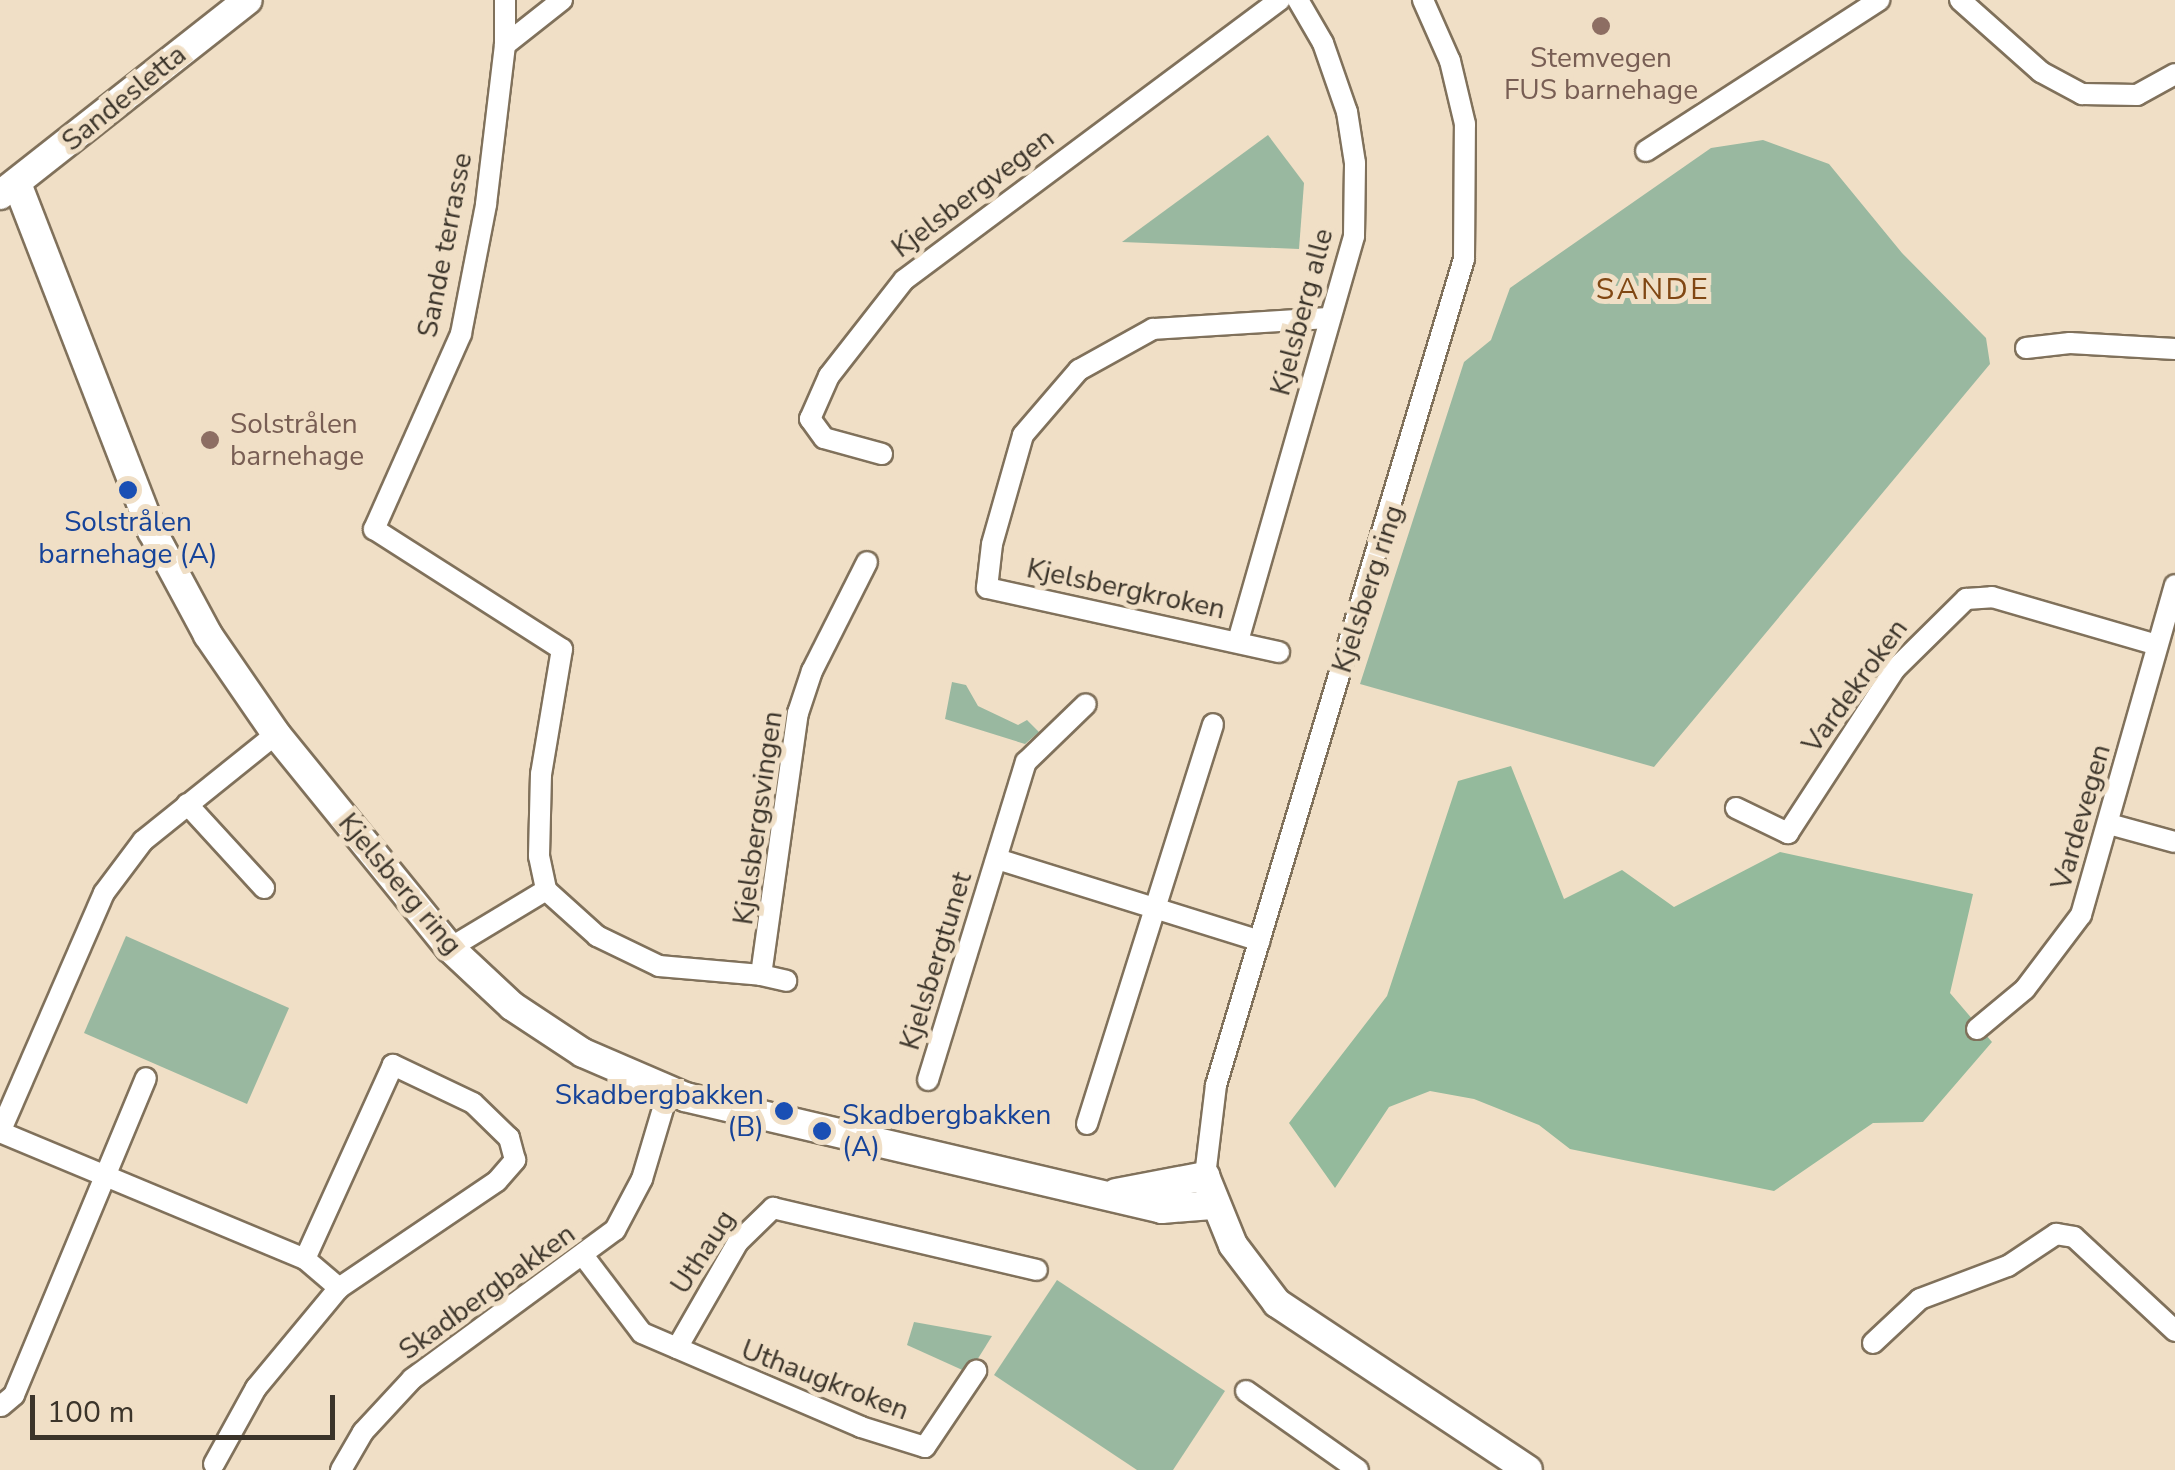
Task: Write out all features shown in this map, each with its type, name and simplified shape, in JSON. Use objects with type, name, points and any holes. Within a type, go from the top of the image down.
[{"type":"street","name":"Sandesletta","points":[[9,190],[248,0]]},
{"type":"street","name":"Sande terrasse","points":[[505,0],[505,45],[486,205],[461,334],[414,449],[374,529],[562,649],[537,822],[546,890]]},
{"type":"street","points":[[505,45],[562,0]]},
{"type":"street","name":"Kjelsbergvegen","points":[[882,454],[824,438],[810,418],[829,376],[904,280],[1280,0]]},
{"type":"street","name":"Kjelsberg alle","points":[[1238,641],[1354,236],[1355,163],[1335,74],[1298,0]]},
{"type":"street","name":"Kjelsberg ring","points":[[1423,0],[1450,61],[1465,124],[1464,260],[1216,1085],[1206,1176],[1212,1205],[1277,1303],[1528,1470]]},
{"type":"street","points":[[1646,151],[1879,0]]},
{"type":"street","points":[[1967,2],[2041,72],[2082,94],[2136,95],[2175,74]]},
{"type":"street","name":"Kjelsberg ring","points":[[9,190],[168,567],[276,734],[450,948],[546,1031],[668,1092],[1116,1193],[1162,1209],[1212,1205]]},
{"type":"street","name":"Kjelsbergkroken","points":[[1279,652],[987,588],[1013,458],[1047,400],[1079,370],[1153,329],[1330,318]]},
{"type":"street","points":[[2026,348],[2070,343],[2175,349]]},
{"type":"street","name":"Kjelsbergsvingen","points":[[761,975],[798,713],[812,671],[867,562]]},
{"type":"street","name":"Vardevegen","points":[[1977,1029],[2024,989],[2081,914],[2175,585]]},
{"type":"street","name":"Vardekroken","points":[[1736,808],[1788,833],[1895,669],[1966,599],[1992,597],[2157,645]]},
{"type":"street","name":"Kjelsbergtunet","points":[[928,1080],[1026,762],[1086,704]]},
{"type":"street","points":[[1087,1124],[1213,724]]},
{"type":"street","points":[[276,734],[143,840],[104,892],[0,1132],[105,1180],[304,1259],[340,1288]]},
{"type":"street","points":[[186,804],[264,888]]},
{"type":"street","points":[[2109,824],[2175,842]]},
{"type":"street","name":"Kjelsbergtunet","points":[[997,859],[1260,941]]},
{"type":"street","points":[[450,948],[546,890],[597,936],[659,966],[761,975],[786,981]]},
{"type":"street","points":[[214,1464],[256,1388],[340,1288],[512,1166],[516,1154],[508,1138],[473,1104],[393,1064],[304,1259]]},
{"type":"street","points":[[1,1406],[14,1396],[146,1078]]},
{"type":"street","name":"Skadbergbakken","points":[[340,1470],[364,1432],[412,1379],[584,1258],[630,1206],[668,1092]]},
{"type":"street","name":"Kjelsberg ring","points":[[1116,1193],[1206,1176]]},
{"type":"street","name":"Uthaug","points":[[676,1348],[738,1242],[774,1208],[1037,1270]]},
{"type":"street","points":[[1873,1343],[1920,1298],[2008,1266],[2056,1234],[2074,1237],[2175,1331]]},
{"type":"street","points":[[584,1258],[642,1333],[676,1348]]},
{"type":"street","name":"Uthaugkroken","points":[[676,1348],[925,1447],[976,1371]]},
{"type":"street","points":[[1246,1391],[1358,1470]]},
{"type":"green space","points":[[1268,135],[1304,183],[1299,249],[1122,242]]},
{"type":"green space","points":[[1763,140],[1829,164],[1902,253],[1986,338],[1990,364],[1654,767],[1360,684],[1464,362],[1491,340],[1510,288],[1711,148]]},
{"type":"green space","points":[[952,682],[966,685],[978,706],[1018,725],[1027,720],[1039,732],[1025,744],[945,719]]},
{"type":"green space","points":[[1511,766],[1564,899],[1622,870],[1674,907],[1780,852],[1973,894],[1950,993],[1992,1042],[1923,1122],[1873,1123],[1774,1191],[1570,1149],[1539,1125],[1474,1099],[1430,1091],[1389,1107],[1335,1188],[1289,1123],[1387,996],[1458,781]]},
{"type":"green space","points":[[126,936],[289,1008],[247,1104],[84,1033]]},
{"type":"green space","points":[[1057,1280],[1225,1391],[1173,1470],[1137,1470],[994,1375]]},
{"type":"green space","points":[[914,1322],[992,1336],[969,1373],[907,1345]]},
{"type":"place","name":"Stemvegen FUS barnehage","points":[[1601,26]]},
{"type":"place","name":"Solstrålen barnehage","points":[[210,440]]},
{"type":"place","name":"Solstrålen barnehage (A)","points":[[128,490]]},
{"type":"place","name":"Skadbergbakken (B)","points":[[784,1111]]},
{"type":"place","name":"Skadbergbakken (A)","points":[[822,1131]]},
{"type":"district","name":"SANDE","points":[[1653,290]]}]
